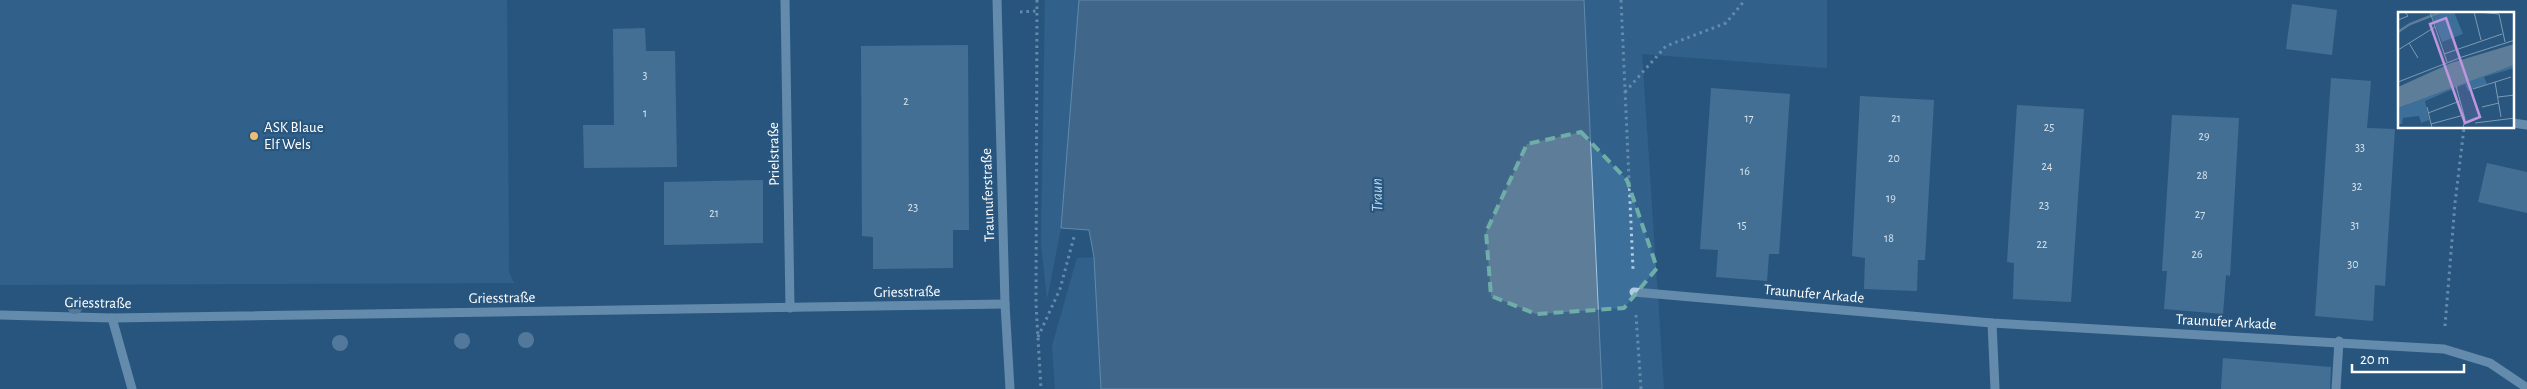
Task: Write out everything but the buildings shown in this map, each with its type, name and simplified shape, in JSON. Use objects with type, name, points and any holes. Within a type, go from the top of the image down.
[{"type":"street","name":"Prielstraße","points":[[786,0],[790,308]]},
{"type":"street","name":"Traunuferstraße","points":[[997,0],[1005,304],[1010,389]]},
{"type":"street","points":[[2514,123],[2527,125]]},
{"type":"street","name":"Traunufer Arkade","points":[[1634,292],[1992,323],[2444,349],[2490,363],[2527,388]]},
{"type":"street","name":"Griesstraße","points":[[0,315],[112,318],[1005,304]]},
{"type":"street","points":[[112,318],[132,389]]},
{"type":"street","points":[[1992,323],[1995,389]]},
{"type":"street","points":[[2336,389],[2338,342]]},
{"type":"path","points":[[1037,0],[1036,304],[1041,389]]},
{"type":"path","points":[[1621,0],[1634,292],[1641,389]]},
{"type":"path","points":[[1625,92],[1666,46],[1726,23],[1745,0]]},
{"type":"path","points":[[2444,349],[2455,203],[2464,129]]},
{"type":"path","points":[[1038,337],[1060,289],[1074,237]]},
{"type":"highlighted area","points":[[1581,132],[1627,180],[1657,268],[1624,308],[1536,314],[1491,296],[1486,232],[1527,144]]},
{"type":"shaded area","name":"ASK Blaue Elf Wels","points":[[0,0],[507,0],[509,272],[514,283],[0,285]]},
{"type":"shaded area","points":[[1045,0],[1079,0],[1061,228],[1047,299],[1041,244]]},
{"type":"shaded area","points":[[1584,0],[1827,0],[1827,68],[1642,54],[1664,389],[1602,389]]},
{"type":"shaded area","points":[[1094,257],[1101,389],[1055,389],[1052,346],[1077,258]]},
{"type":"water","name":"Traun","points":[[1079,0],[1584,0],[1602,389],[1101,389],[1094,257],[1089,230],[1061,228]]},
{"type":"place","name":"ASK Blaue Elf Wels","points":[[254,136]]}]
